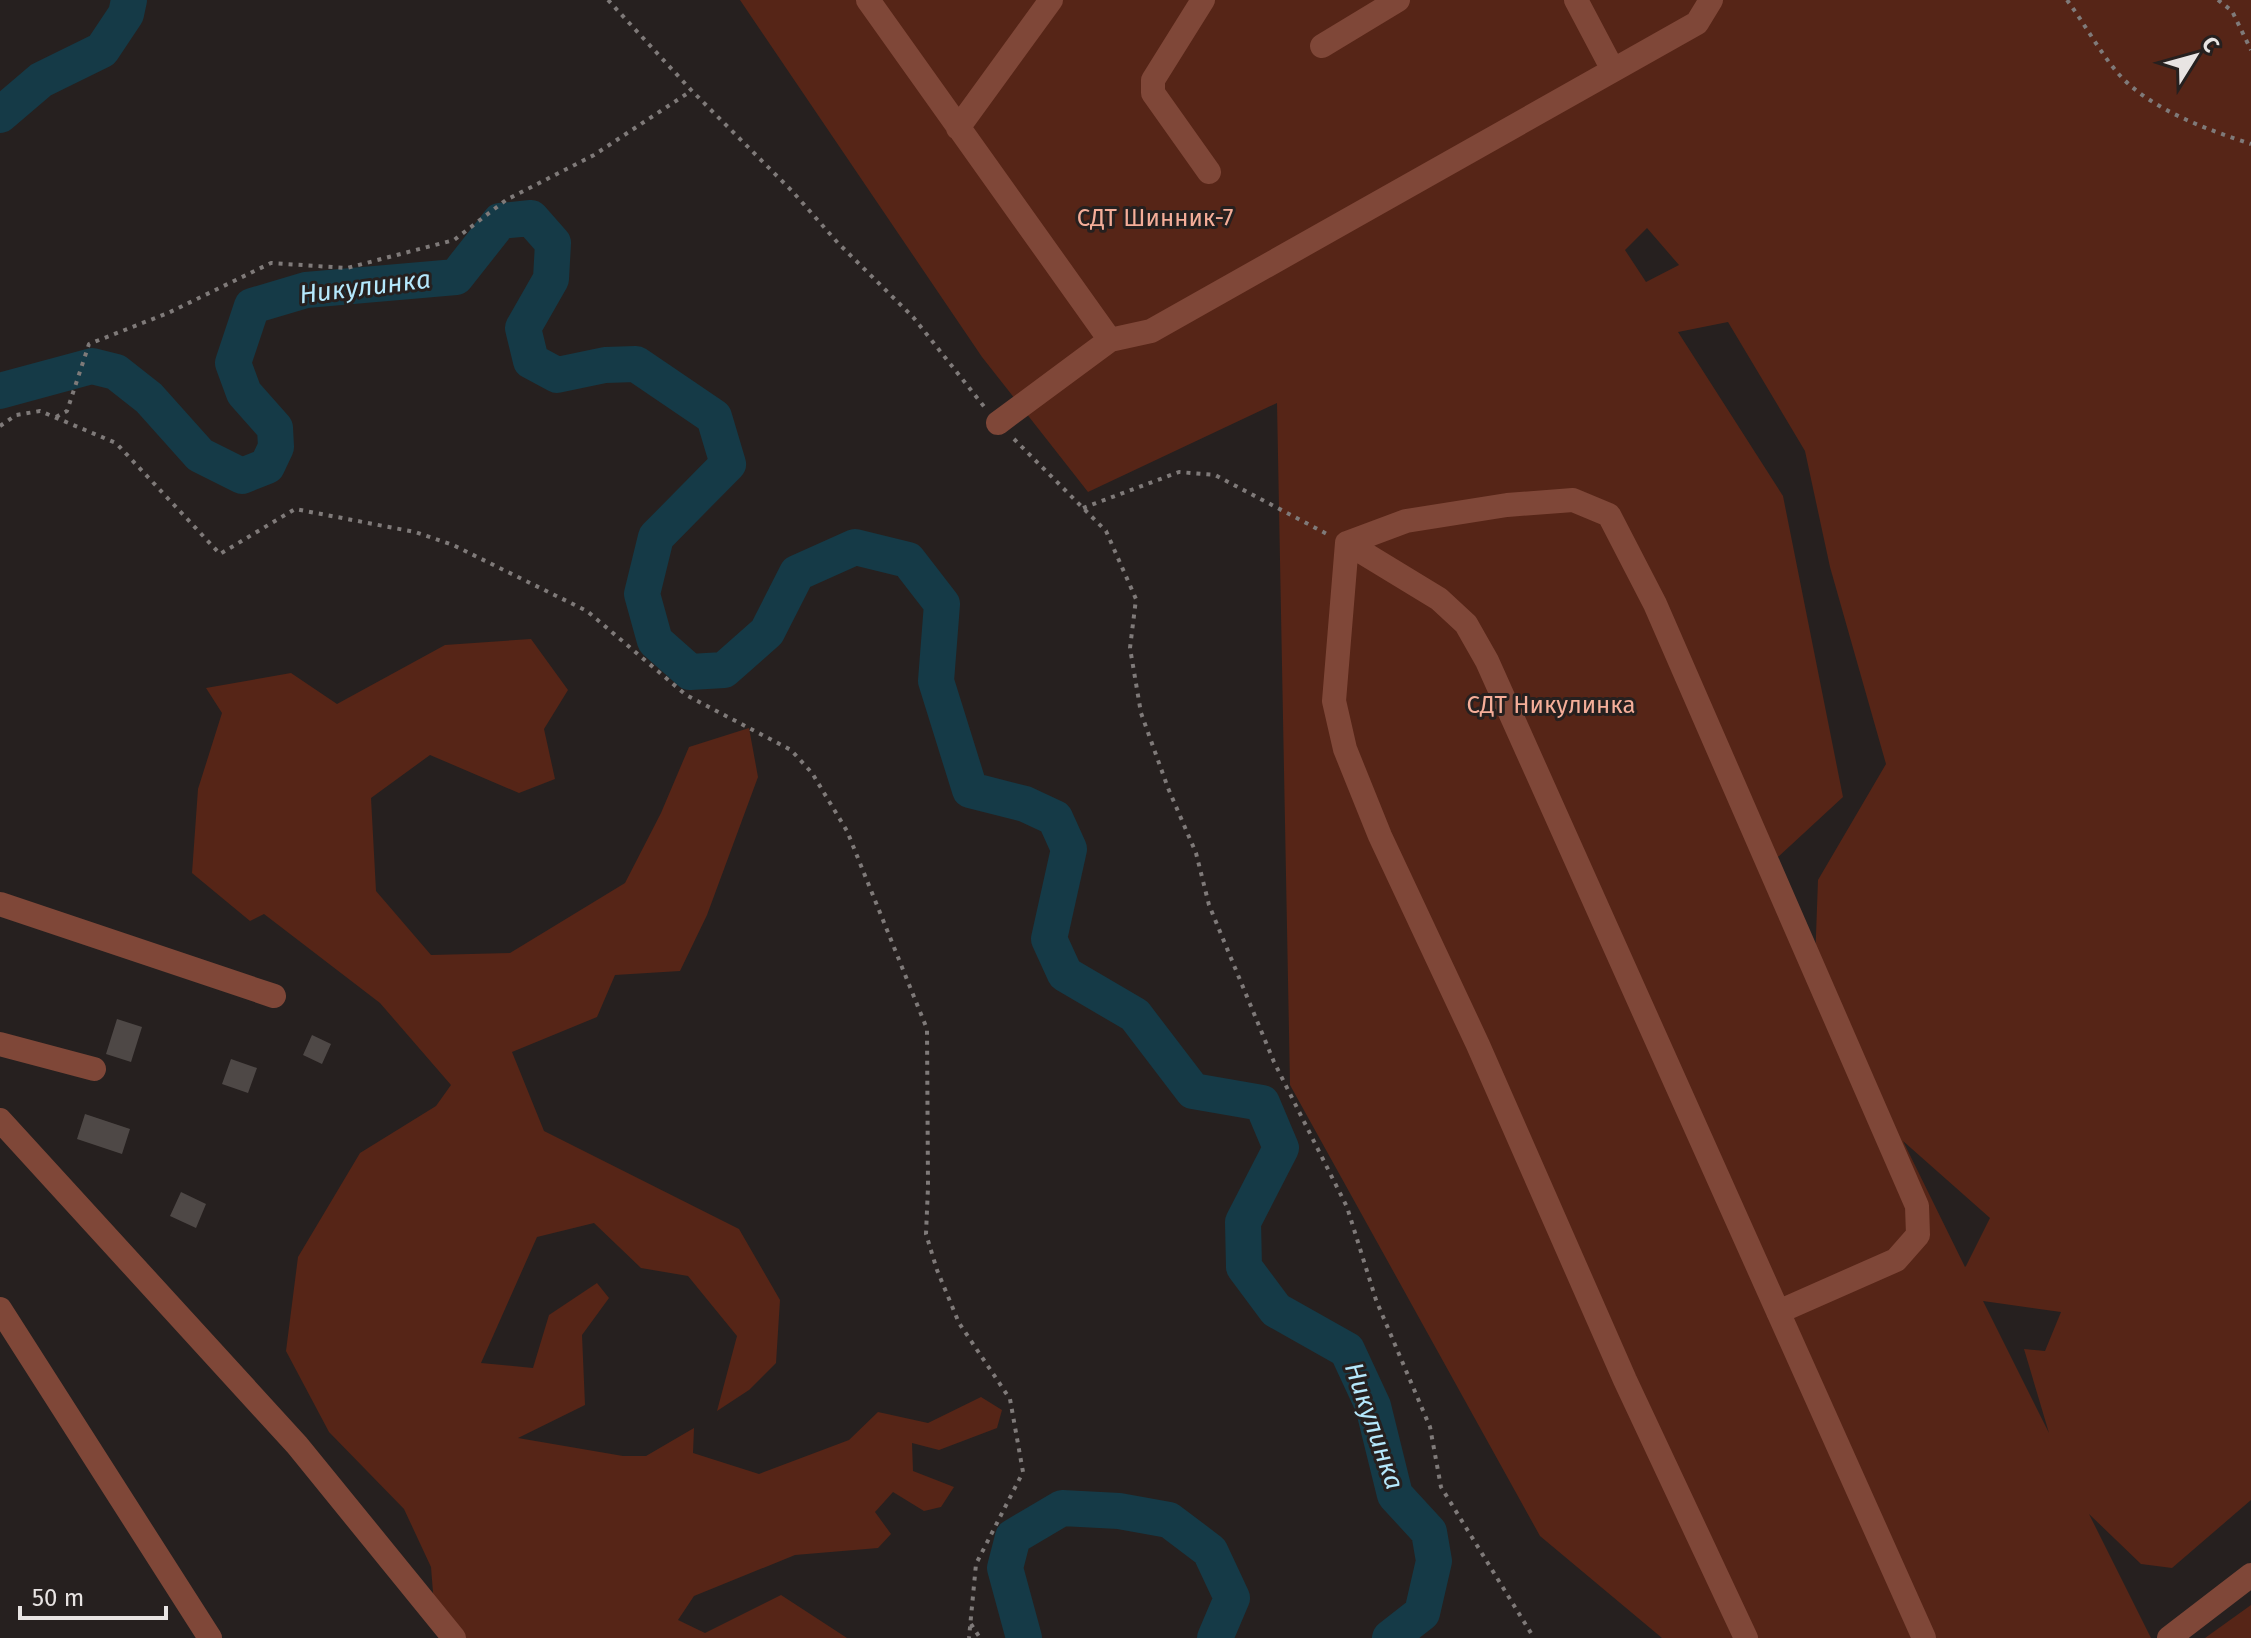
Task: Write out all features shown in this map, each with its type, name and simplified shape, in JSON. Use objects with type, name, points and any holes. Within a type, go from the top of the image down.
[{"type":"street","points":[[868,0],[1110,340]]},
{"type":"street","points":[[958,128],[1051,0]]},
{"type":"street","points":[[1203,0],[1153,80],[1153,93],[1209,172]]},
{"type":"street","points":[[1322,46],[1398,0]]},
{"type":"street","points":[[1576,0],[1613,70]]},
{"type":"street","points":[[998,423],[1110,340],[1151,331],[1697,23],[1711,0]]},
{"type":"street","points":[[1347,543],[1406,521],[1507,505],[1573,500],[1609,515],[1655,604],[1917,1206],[1918,1235],[1896,1260],[1778,1312]]},
{"type":"street","points":[[1347,543],[1439,599],[1466,624],[1487,661],[1924,1638]]},
{"type":"street","points":[[1347,543],[1334,701],[1345,749],[1380,836],[1503,1099],[1625,1380],[1746,1638]]},
{"type":"street","points":[[0,904],[274,996]]},
{"type":"street","points":[[0,1044],[94,1069]]},
{"type":"street","points":[[0,1120],[297,1445],[454,1638]]},
{"type":"street","points":[[0,1309],[210,1638]]},
{"type":"street","points":[[2169,1638],[2251,1575]]},
{"type":"path","points":[[608,0],[838,243],[913,317],[998,423],[1106,531],[1136,599],[1130,648],[1141,713],[1196,853],[1209,905],[1293,1103],[1347,1207],[1376,1300],[1430,1427],[1441,1487],[1534,1638]]},
{"type":"path","points":[[2067,0],[2118,73],[2160,107],[2212,131],[2251,144]]},
{"type":"path","points":[[2218,0],[2232,11],[2251,50]]},
{"type":"path","points":[[56,417],[67,411],[89,344],[168,313],[271,263],[347,268],[454,240],[506,200],[594,155],[692,91]]},
{"type":"path","points":[[0,426],[16,415],[40,411],[116,443],[220,554],[295,509],[415,532],[453,545],[587,611],[686,695],[791,750],[812,773],[847,831],[927,1029],[926,1234],[959,1323],[1010,1399],[1023,1472],[976,1564],[969,1638]]},
{"type":"path","points":[[1083,508],[1179,472],[1215,475],[1347,543]]},
{"type":"path","points":[[970,1622],[980,1638]]},
{"type":"green space","points":[[740,0],[2251,0],[2251,1500],[2172,1568],[2141,1564],[2089,1514],[2151,1638],[1662,1638],[1540,1536],[1290,1085],[1277,403],[1088,492],[982,357]],"holes":[[[1647,228],[1679,265],[1646,282],[1625,250]],[[1728,322],[1805,451],[1830,567],[1886,764],[1818,880],[1815,963],[1766,868],[1843,797],[1783,496],[1678,332]],[[1903,1141],[1990,1218],[1965,1267]],[[1983,1301],[2061,1312],[2045,1351],[2024,1349],[2049,1433]]]},
{"type":"green space","points":[[531,639],[568,690],[544,729],[555,779],[519,793],[430,755],[371,798],[376,891],[431,955],[510,953],[625,883],[661,813],[689,747],[749,728],[758,777],[707,915],[680,971],[615,975],[597,1017],[512,1052],[544,1131],[739,1229],[780,1300],[776,1363],[749,1390],[717,1411],[737,1336],[688,1276],[641,1268],[594,1223],[537,1237],[481,1363],[533,1368],[549,1315],[597,1283],[609,1298],[582,1335],[585,1405],[518,1438],[623,1456],[646,1456],[694,1428],[693,1453],[759,1474],[849,1440],[878,1412],[928,1423],[981,1397],[1002,1410],[997,1428],[939,1450],[912,1443],[913,1471],[954,1487],[941,1507],[924,1511],[893,1492],[875,1512],[891,1534],[878,1548],[795,1555],[694,1596],[678,1620],[705,1633],[781,1595],[847,1638],[465,1638],[434,1605],[431,1567],[404,1509],[329,1432],[286,1351],[298,1257],[360,1153],[436,1106],[451,1085],[380,1003],[264,914],[250,921],[192,873],[198,789],[222,713],[206,688],[291,673],[337,704],[445,645]]},
{"type":"green space","points":[[2251,1605],[2251,1638],[2205,1638]]},
{"type":"building","points":[[117,1019],[142,1027],[131,1062],[106,1054]]},
{"type":"building","points":[[312,1035],[331,1044],[322,1064],[303,1055]]},
{"type":"building","points":[[231,1059],[257,1068],[248,1093],[222,1084]]},
{"type":"building","points":[[85,1114],[130,1129],[122,1154],[77,1139]]},
{"type":"building","points":[[181,1192],[206,1204],[196,1228],[170,1216]]},
{"type":"waterway","name":"Никулинка","points":[[0,115],[41,80],[102,50],[126,14],[129,0]]},
{"type":"waterway","name":"Никулинка","points":[[0,391],[92,366],[116,372],[149,398],[200,455],[242,476],[267,466],[276,447],[275,428],[244,393],[233,363],[252,306],[306,290],[456,277],[500,221],[531,218],[553,243],[551,279],[523,328],[531,361],[557,375],[605,365],[636,364],[714,417],[728,464],[656,537],[642,594],[655,641],[690,672],[724,670],[767,632],[797,573],[855,547],[908,560],[942,604],[936,681],[970,790],[1025,804],[1055,818],[1069,849],[1049,939],[1065,974],[1135,1015],[1193,1091],[1262,1103],[1281,1148],[1243,1222],[1244,1267],[1276,1310],[1347,1350],[1373,1406],[1395,1495],[1429,1532],[1434,1561],[1422,1613],[1390,1638]]},
{"type":"waterway","name":"Никулинка","points":[[1024,1638],[1005,1568],[1013,1537],[1062,1508],[1119,1511],[1169,1520],[1210,1551],[1232,1598],[1215,1638]]},
{"type":"park label","name":"СДТ Шинник-7","points":[[1155,218]]},
{"type":"park label","name":"СДТ Никулинка","points":[[1551,705]]}]
